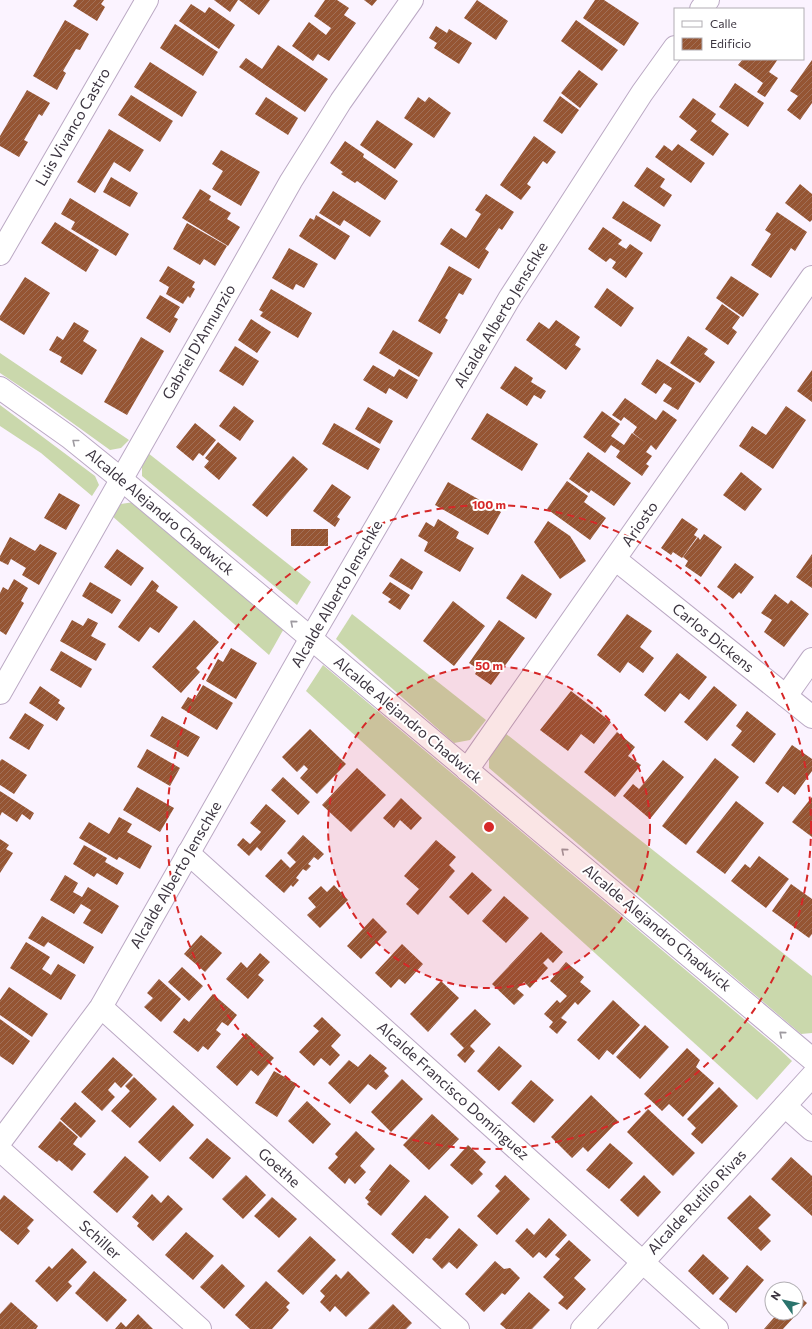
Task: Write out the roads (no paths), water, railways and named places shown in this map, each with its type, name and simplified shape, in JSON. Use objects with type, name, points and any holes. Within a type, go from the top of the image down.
[{"type":"street","name":"Luis Vivanco Castro","points":[[0,254],[147,0]]},
{"type":"street","name":"Gabriel D'Annunzio","points":[[0,693],[291,181],[317,138],[412,0]]},
{"type":"street","points":[[702,8],[708,0]]},
{"type":"street","name":"Alcalde Alberto Jenschke","points":[[0,1142],[101,1007],[311,638],[509,299],[642,93],[674,48]]},
{"type":"street","name":"Ariosto","points":[[467,770],[812,277]]},
{"type":"street","name":"Alcalde Alejandro Chadwick","points":[[0,388],[69,437],[122,479],[812,1059]]},
{"type":"street","name":"Carlos Dickens","points":[[615,559],[812,717]]},
{"type":"street","points":[[786,696],[812,659]]},
{"type":"street","name":"Alcalde Francisco Domínguez","points":[[188,853],[717,1329]]},
{"type":"street","name":"Goethe","points":[[101,1007],[458,1329]]},
{"type":"street","name":"Alcalde Rutilio Rivas","points":[[582,1329],[812,1076]]},
{"type":"street","points":[[785,1106],[812,1130]]},
{"type":"street","name":"Schiller","points":[[0,1150],[200,1329]]}]
